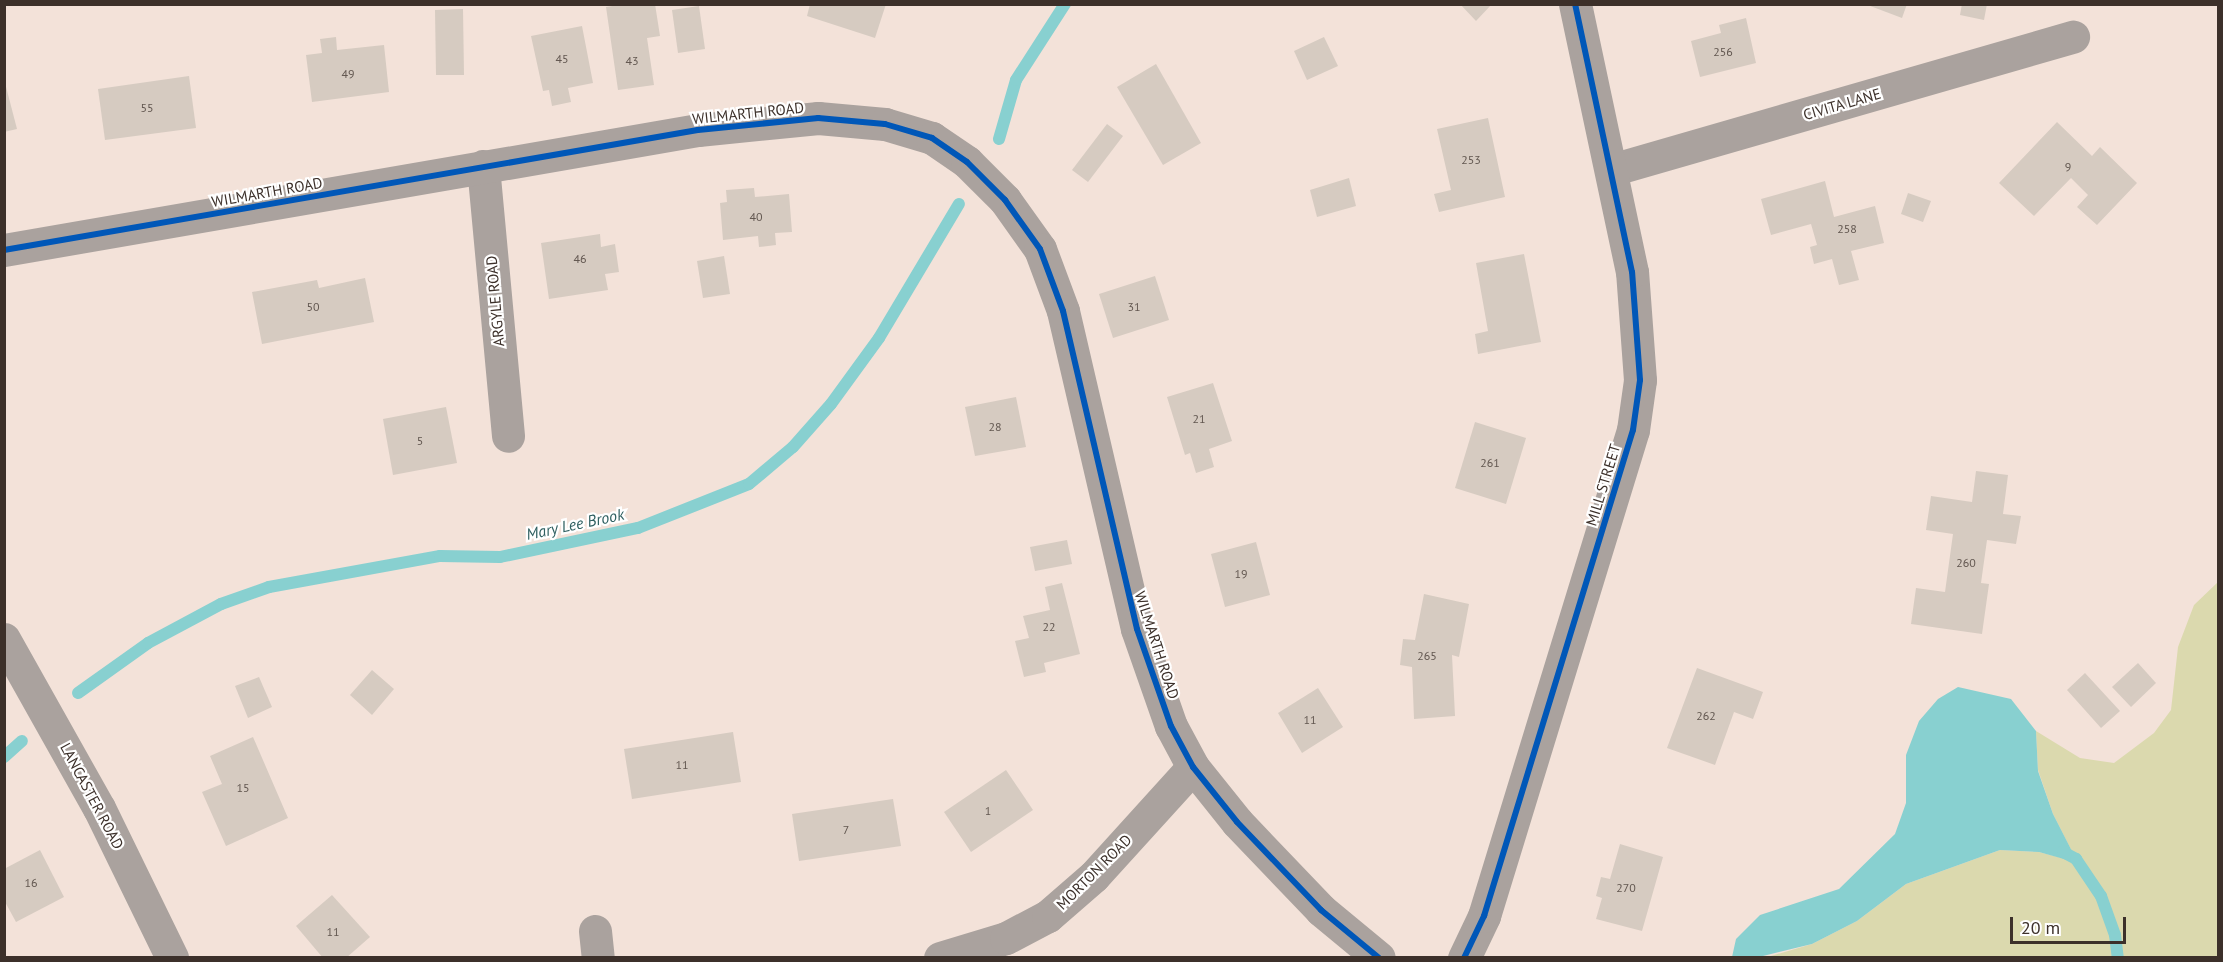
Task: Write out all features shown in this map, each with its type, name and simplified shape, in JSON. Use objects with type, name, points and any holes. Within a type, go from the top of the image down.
[{"type":"street","name":"MILL STREET","points":[[1464,957],[1484,916],[1633,430],[1640,380],[1639,330],[1632,272],[1575,4]]},
{"type":"street","name":"CIVITA LANE","points":[[1611,170],[2073,37]]},
{"type":"street","name":"WILMARTH ROAD","points":[[4,250],[698,130],[818,118],[895,127],[932,138],[967,162],[1005,200],[1040,249],[1063,311],[1137,629],[1171,726],[1193,767],[1237,822],[1321,910],[1379,957]]},
{"type":"street","name":"ARGYLE ROAD","points":[[483,166],[508,436]]},
{"type":"street","name":"LANCASTER ROAD","points":[[4,639],[99,808],[172,957]]},
{"type":"street","name":"MORTON ROAD","points":[[940,957],[1006,938],[1048,916],[1094,876],[1193,767]]},
{"type":"shaded area","points":[[2218,582],[2218,957],[1764,958],[1812,944],[1857,921],[1906,884],[2000,850],[2039,852],[2077,862],[2053,814],[2038,770],[2036,731],[2080,758],[2114,763],[2154,733],[2171,710],[2178,647],[2194,605]]},
{"type":"water","points":[[1958,687],[2011,699],[2036,731],[2038,771],[2053,814],[2078,863],[2039,852],[2000,850],[1906,884],[1857,921],[1812,944],[1759,957],[1732,957],[1736,939],[1760,915],[1839,889],[1895,834],[1906,803],[1906,755],[1919,721],[1938,699]]},
{"type":"building","points":[[625,4],[655,4],[660,36],[647,38],[654,85],[618,90],[606,7]]},
{"type":"building","points":[[810,4],[886,4],[875,38],[807,16]]},
{"type":"building","points":[[1460,4],[1492,4],[1476,21]]},
{"type":"building","points":[[1865,4],[1907,4],[1902,18]]},
{"type":"building","points":[[1962,4],[1987,4],[1984,20],[1960,15]]},
{"type":"building","points":[[699,6],[705,49],[678,53],[672,10]]},
{"type":"building","points":[[463,9],[464,75],[436,75],[435,10]]},
{"type":"building","points":[[1746,18],[1756,63],[1700,77],[1691,41],[1721,33],[1719,25]]},
{"type":"building","points":[[582,26],[593,83],[568,88],[571,102],[552,106],[549,90],[543,91],[531,36]]},
{"type":"building","points":[[336,37],[337,50],[384,45],[389,92],[312,102],[306,55],[322,53],[320,39]]},
{"type":"building","points":[[1324,37],[1338,66],[1307,80],[1294,51]]},
{"type":"building","points":[[1156,64],[1201,143],[1163,165],[1117,87]]},
{"type":"building","points":[[189,76],[196,128],[105,140],[98,89]]},
{"type":"building","points":[[4,79],[17,129],[4,132]]},
{"type":"building","points":[[1488,118],[1505,197],[1439,212],[1434,194],[1451,190],[1437,129]]},
{"type":"building","points":[[2057,122],[2092,156],[2100,147],[2137,183],[2097,225],[2077,207],[2088,195],[2071,178],[2034,216],[1999,183]]},
{"type":"building","points":[[1107,124],[1123,136],[1088,182],[1072,170]]},
{"type":"building","points":[[1349,178],[1356,206],[1317,217],[1310,190]]},
{"type":"building","points":[[1825,181],[1834,217],[1875,206],[1884,243],[1851,251],[1859,280],[1839,285],[1832,259],[1814,264],[1810,247],[1817,245],[1811,224],[1771,235],[1761,199]]},
{"type":"building","points":[[754,188],[755,197],[789,194],[792,232],[775,233],[776,245],[759,247],[758,236],[723,240],[720,203],[727,202],[726,190]]},
{"type":"building","points":[[1908,193],[1931,201],[1923,222],[1901,214]]},
{"type":"building","points":[[600,234],[601,247],[615,244],[619,272],[605,274],[608,290],[549,299],[541,243]]},
{"type":"building","points":[[1524,254],[1541,342],[1478,354],[1475,334],[1488,331],[1476,263]]},
{"type":"building","points":[[724,256],[730,294],[703,298],[697,261]]},
{"type":"building","points":[[1155,276],[1169,320],[1113,338],[1099,294]]},
{"type":"building","points":[[365,278],[374,322],[262,344],[252,292],[317,280],[319,288]]},
{"type":"building","points":[[1213,383],[1232,441],[1209,449],[1214,467],[1196,473],[1190,453],[1185,455],[1167,397]]},
{"type":"building","points":[[1016,397],[1026,447],[975,456],[965,407]]},
{"type":"building","points":[[446,407],[457,463],[393,475],[383,419]]},
{"type":"building","points":[[1475,422],[1526,438],[1506,504],[1455,488]]},
{"type":"building","points":[[1976,471],[2008,475],[2003,514],[2021,516],[2016,544],[1987,540],[1981,583],[1989,584],[1982,634],[1911,624],[1916,588],[1945,592],[1953,534],[1926,530],[1931,496],[1972,502]]},
{"type":"building","points":[[1067,540],[1072,564],[1035,571],[1030,547]]},
{"type":"building","points":[[1256,542],[1270,595],[1225,607],[1211,554]]},
{"type":"building","points":[[1062,583],[1080,654],[1044,663],[1046,672],[1024,677],[1015,641],[1029,638],[1023,616],[1050,610],[1045,587]]},
{"type":"building","points":[[1424,594],[1469,604],[1459,657],[1452,655],[1455,716],[1414,719],[1412,667],[1400,665],[1403,639],[1415,640]]},
{"type":"building","points":[[2138,663],[2156,683],[2131,707],[2112,687]]},
{"type":"building","points":[[1697,668],[1763,692],[1753,719],[1734,712],[1715,765],[1667,748]]},
{"type":"building","points":[[372,670],[394,689],[372,715],[350,695]]},
{"type":"building","points":[[2085,673],[2120,711],[2101,728],[2067,690]]},
{"type":"building","points":[[259,677],[272,707],[248,718],[235,686]]},
{"type":"building","points":[[1318,688],[1343,727],[1302,753],[1278,713]]},
{"type":"building","points":[[733,732],[741,782],[632,799],[624,749]]},
{"type":"building","points":[[253,737],[288,818],[226,846],[202,792],[222,784],[210,756]]},
{"type":"building","points":[[1006,770],[1033,810],[971,852],[944,812]]},
{"type":"building","points":[[893,799],[901,846],[799,861],[792,814]]},
{"type":"building","points":[[1620,844],[1663,857],[1642,931],[1596,919],[1602,898],[1596,896],[1601,877],[1610,879]]},
{"type":"building","points":[[40,850],[64,897],[16,922],[4,900],[4,869]]},
{"type":"building","points":[[332,895],[370,937],[346,958],[323,958],[296,926]]},
{"type":"waterway","name":"Mary Lee Brook","points":[[999,139],[1016,80],[1065,4]]},
{"type":"waterway","name":"Mary Lee Brook","points":[[78,693],[148,643],[221,604],[269,587],[440,556],[500,557],[638,528],[749,484],[793,447],[831,404],[879,338],[959,204]]},
{"type":"waterway","name":"Mary Lee Brook","points":[[4,757],[22,741]]},
{"type":"waterway","points":[[2063,852],[2076,859],[2101,896],[2115,935],[2118,958]]},
{"type":"cycle path","points":[[1464,958],[1484,916],[1633,430],[1640,380],[1632,272],[1575,4]]},
{"type":"cycle path","points":[[4,250],[698,130],[818,118],[885,124],[932,138],[967,162],[1005,200],[1040,249],[1063,311],[1137,629],[1171,726],[1193,767],[1237,822],[1321,910],[1379,958]]}]
